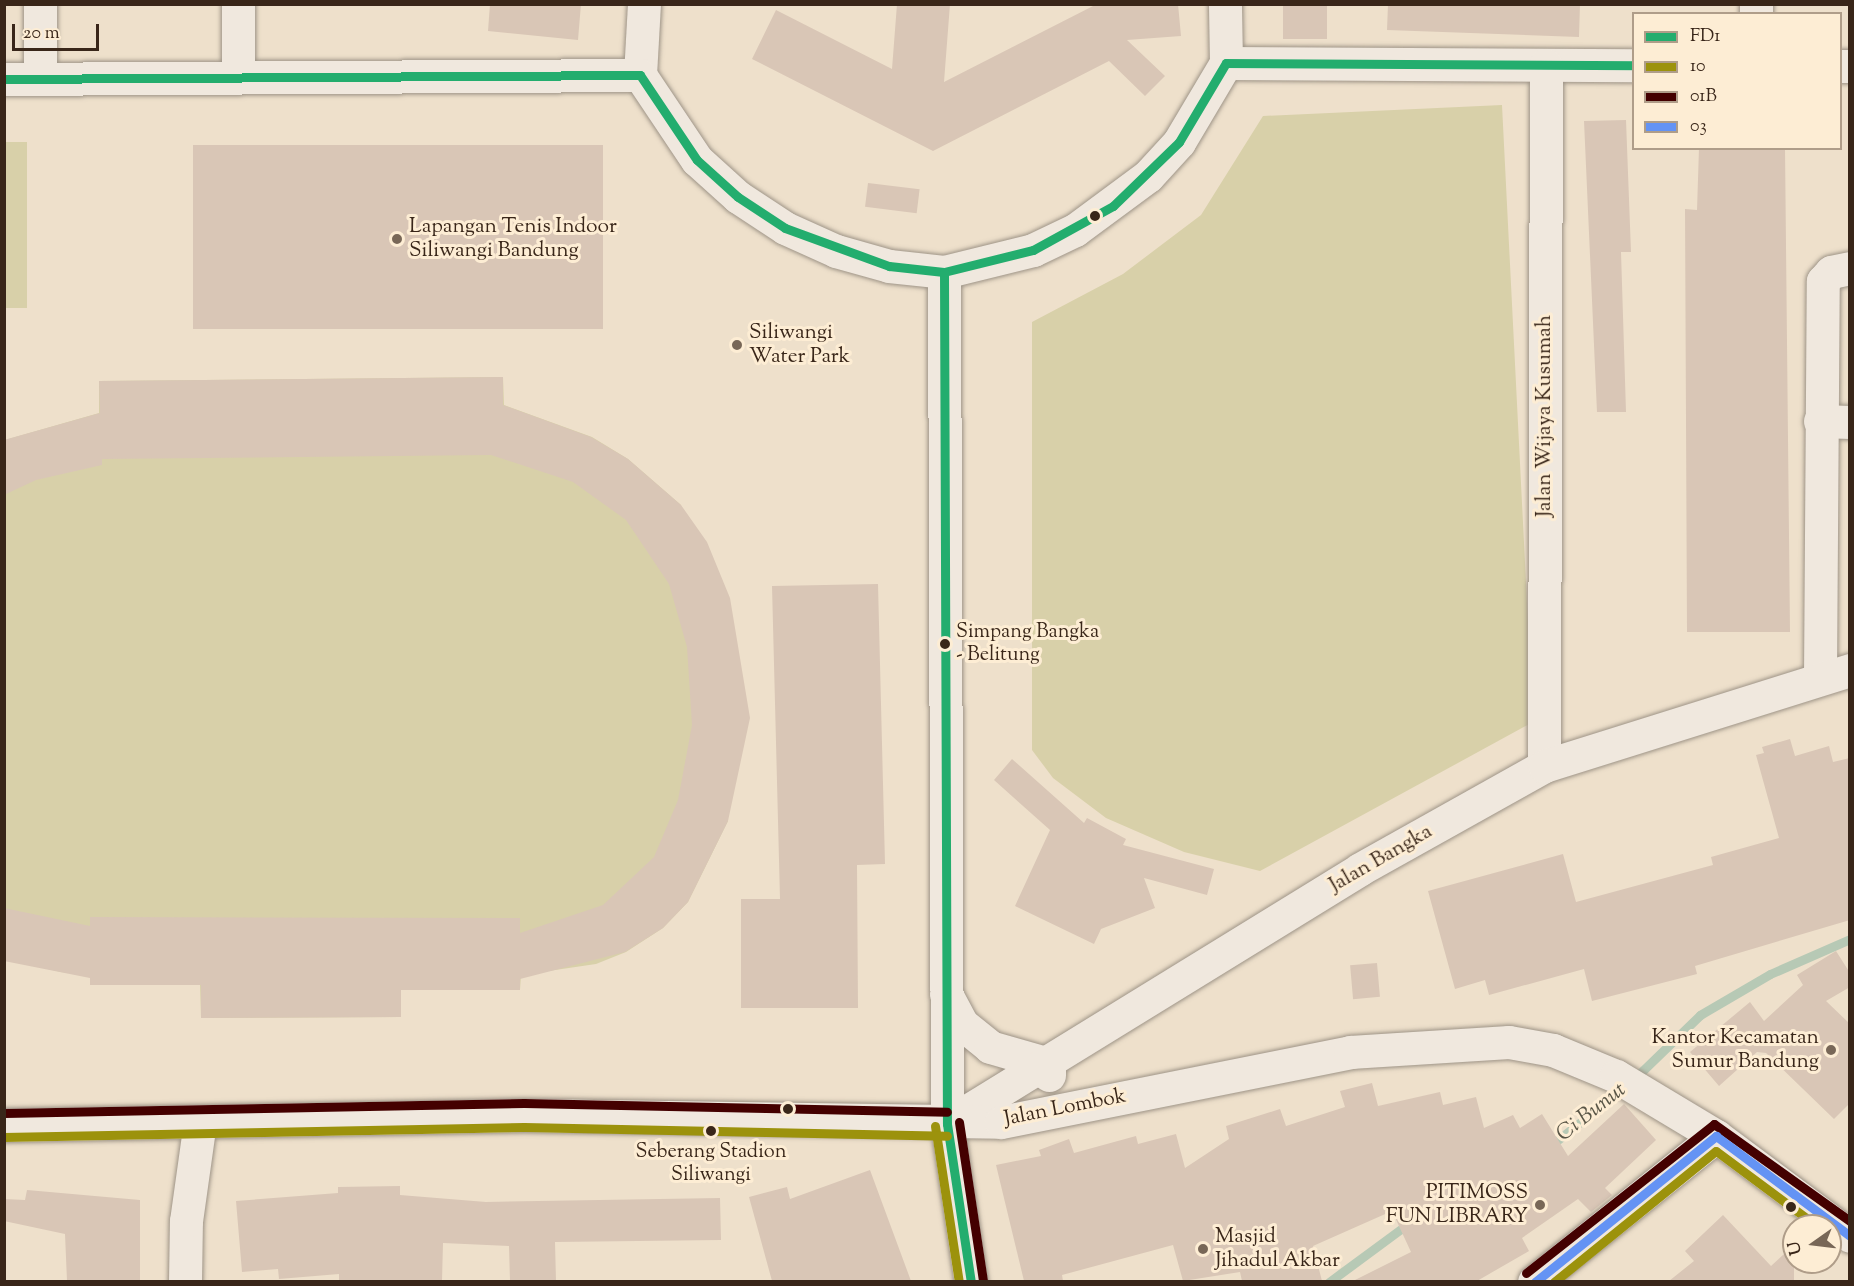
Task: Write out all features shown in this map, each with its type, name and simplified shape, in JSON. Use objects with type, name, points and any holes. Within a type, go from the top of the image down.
[{"type":"street","points":[[40,4],[40,79]]},
{"type":"street","points":[[237,77],[238,4]]},
{"type":"street","points":[[644,4],[639,75],[697,160],[738,197],[785,228],[836,251],[889,266],[944,272],[1033,250],[1113,206],[1179,142],[1226,63],[1225,4]]},
{"type":"street","points":[[1226,63],[1632,65]]},
{"type":"street","name":"Jalan Wijaya Kusumah","points":[[1544,766],[1546,65]]},
{"type":"street","points":[[4,79],[639,75]]},
{"type":"street","points":[[1834,674],[1835,422],[1823,281],[1831,272],[1850,268]]},
{"type":"street","points":[[944,272],[947,1124],[971,1281]]},
{"type":"street","name":"Jalan Bangka","points":[[947,1124],[1049,1064],[1360,869],[1544,766],[1834,674]]},
{"type":"street","points":[[946,994],[962,1024],[990,1047],[1049,1064],[1052,1095],[1075,1108]]},
{"type":"street","name":"Jalan Lombok","points":[[4,1125],[524,1115],[947,1124],[1001,1122],[1291,1062],[1411,1045],[1509,1042],[1553,1050],[1627,1082],[1716,1136],[1850,1236]]},
{"type":"street","points":[[185,1281],[186,1221],[200,1122]]},
{"type":"street","points":[[1534,1281],[1716,1136]]},
{"type":"shaded area","points":[[1502,105],[1533,722],[1260,871],[1184,852],[1106,818],[1053,778],[1032,750],[1032,322],[1123,274],[1201,215],[1263,116]]},
{"type":"shaded area","points":[[5,142],[27,142],[27,308],[5,308]]},
{"type":"shaded area","points":[[503,377],[504,405],[592,437],[628,459],[681,505],[728,821],[688,902],[663,928],[626,952],[596,964],[521,975],[520,990],[401,990],[401,1017],[201,1018],[200,985],[61,972],[5,959],[5,440],[99,413],[99,381]]},
{"type":"building","points":[[490,4],[581,4],[578,40],[488,31]]},
{"type":"building","points":[[897,4],[950,4],[944,82],[1097,4],[1178,4],[1181,36],[1127,40],[1165,76],[1145,96],[1109,61],[933,151],[752,59],[776,10],[892,69]]},
{"type":"building","points":[[1283,4],[1327,4],[1327,39],[1283,39]]},
{"type":"building","points":[[1388,4],[1580,4],[1579,37],[1387,30]]},
{"type":"building","points":[[1626,120],[1631,252],[1621,252],[1626,412],[1597,412],[1584,121]]},
{"type":"building","name":"Lapangan Tenis Indoor Siliwangi Bandung","points":[[193,145],[603,145],[603,329],[193,329]]},
{"type":"building","points":[[1699,150],[1785,150],[1790,632],[1687,632],[1685,209],[1697,210]]},
{"type":"building","points":[[868,183],[920,189],[917,213],[865,207]]},
{"type":"building","points":[[503,377],[503,405],[591,437],[628,459],[681,505],[707,542],[730,598],[750,718],[728,821],[688,902],[663,928],[625,952],[520,979],[520,990],[401,990],[401,1017],[201,1018],[201,985],[90,985],[90,978],[4,961],[4,908],[90,926],[90,917],[520,918],[520,933],[603,905],[654,857],[678,800],[692,725],[687,647],[669,584],[626,520],[573,482],[491,455],[102,459],[102,465],[36,480],[4,495],[4,440],[100,413],[99,381]]},
{"type":"building","points":[[878,584],[885,864],[857,865],[858,1008],[741,1008],[741,899],[780,899],[772,586]]},
{"type":"building","points":[[1790,739],[1795,756],[1829,746],[1833,762],[1850,758],[1850,920],[1695,966],[1697,974],[1592,1001],[1584,969],[1489,995],[1485,980],[1455,989],[1428,891],[1563,854],[1576,902],[1713,865],[1711,857],[1779,838],[1756,755],[1764,753],[1762,747]]},
{"type":"building","points":[[1012,759],[1084,823],[1087,818],[1126,839],[1123,845],[1214,869],[1207,895],[1144,878],[1155,908],[1101,929],[1094,944],[1015,906],[1050,830],[994,780]]},
{"type":"building","points":[[1836,951],[1850,973],[1850,987],[1826,1001],[1850,1024],[1850,1103],[1834,1119],[1766,1053],[1757,1052],[1719,1086],[1690,1052],[1750,1002],[1764,1021],[1803,985],[1797,975]]},
{"type":"building","points":[[1377,963],[1380,997],[1353,999],[1350,965]]},
{"type":"building","points":[[1372,1083],[1378,1106],[1440,1092],[1443,1105],[1476,1097],[1484,1128],[1513,1115],[1520,1128],[1542,1114],[1568,1156],[1624,1104],[1656,1140],[1605,1188],[1612,1195],[1591,1212],[1578,1199],[1522,1238],[1529,1251],[1477,1281],[1353,1281],[1411,1252],[1392,1211],[1313,1246],[1322,1281],[1242,1281],[1240,1272],[1183,1281],[1173,1245],[1062,1275],[1063,1281],[1024,1281],[996,1165],[1041,1156],[1039,1150],[1069,1139],[1074,1153],[1136,1136],[1138,1144],[1176,1134],[1185,1168],[1229,1139],[1226,1126],[1280,1109],[1286,1126],[1345,1107],[1340,1091]]},
{"type":"building","points":[[870,1170],[911,1281],[772,1281],[749,1197],[787,1187],[790,1199]]},
{"type":"building","points":[[400,1186],[400,1195],[486,1202],[720,1198],[721,1240],[555,1242],[556,1281],[510,1281],[509,1246],[443,1243],[442,1281],[339,1281],[339,1274],[279,1279],[278,1269],[242,1272],[236,1201],[338,1193],[338,1187]]},
{"type":"building","points":[[27,1190],[140,1200],[140,1281],[67,1281],[65,1234],[4,1221],[4,1199],[25,1200]]},
{"type":"building","points":[[1723,1215],[1771,1266],[1782,1256],[1782,1274],[1794,1274],[1794,1281],[1669,1281],[1694,1261],[1685,1251]]},
{"type":"waterway","name":"Ci Bunut","points":[[1634,1079],[1700,1015],[1770,974],[1850,939]]},
{"type":"waterway","name":"Ci Bunut","points":[[1550,1146],[1624,1088]]},
{"type":"waterway","name":"Ci Bunut","points":[[1329,1282],[1409,1223]]},
{"type":"transit line","name":"FD1","points":[[640,75],[697,160],[738,197],[785,228],[889,266],[944,272],[1033,250],[1113,206],[1179,142],[1226,63],[1632,65]]},
{"type":"transit line","name":"FD1","points":[[4,79],[640,75]]},
{"type":"transit line","name":"FD1","points":[[944,272],[947,1124],[971,1282]]},
{"type":"transit line","name":"01B","points":[[4,1113],[524,1103],[947,1112]]},
{"type":"transit line","name":"01B","points":[[959,1122],[983,1280]]},
{"type":"transit line","name":"01B","points":[[1526,1273],[1714,1124],[1850,1221]]},
{"type":"transit line","name":"10","points":[[935,1126],[959,1282]]},
{"type":"transit line","name":"10","points":[[4,1137],[524,1127],[947,1136]]},
{"type":"transit line","name":"03","points":[[1535,1282],[1716,1136],[1850,1236]]},
{"type":"transit line","name":"10","points":[[1554,1282],[1716,1151],[1801,1214]]},
{"type":"place","name":"Lapangan Tenis Indoor Siliwangi Bandung","points":[[397,239]]},
{"type":"place","name":"Siliwangi Water Park","points":[[737,345]]},
{"type":"place","name":"Simpang Bangka - Belitung","points":[[945,644]]},
{"type":"place","name":"Kantor Kecamatan Sumur Bandung","points":[[1831,1050]]},
{"type":"place","name":"Seberang Stadion Siliwangi","points":[[711,1131]]},
{"type":"place","name":"PITIMOSS FUN LIBRARY","points":[[1540,1205]]},
{"type":"place","name":"Masjid Jihadul Akbar","points":[[1203,1249]]}]
